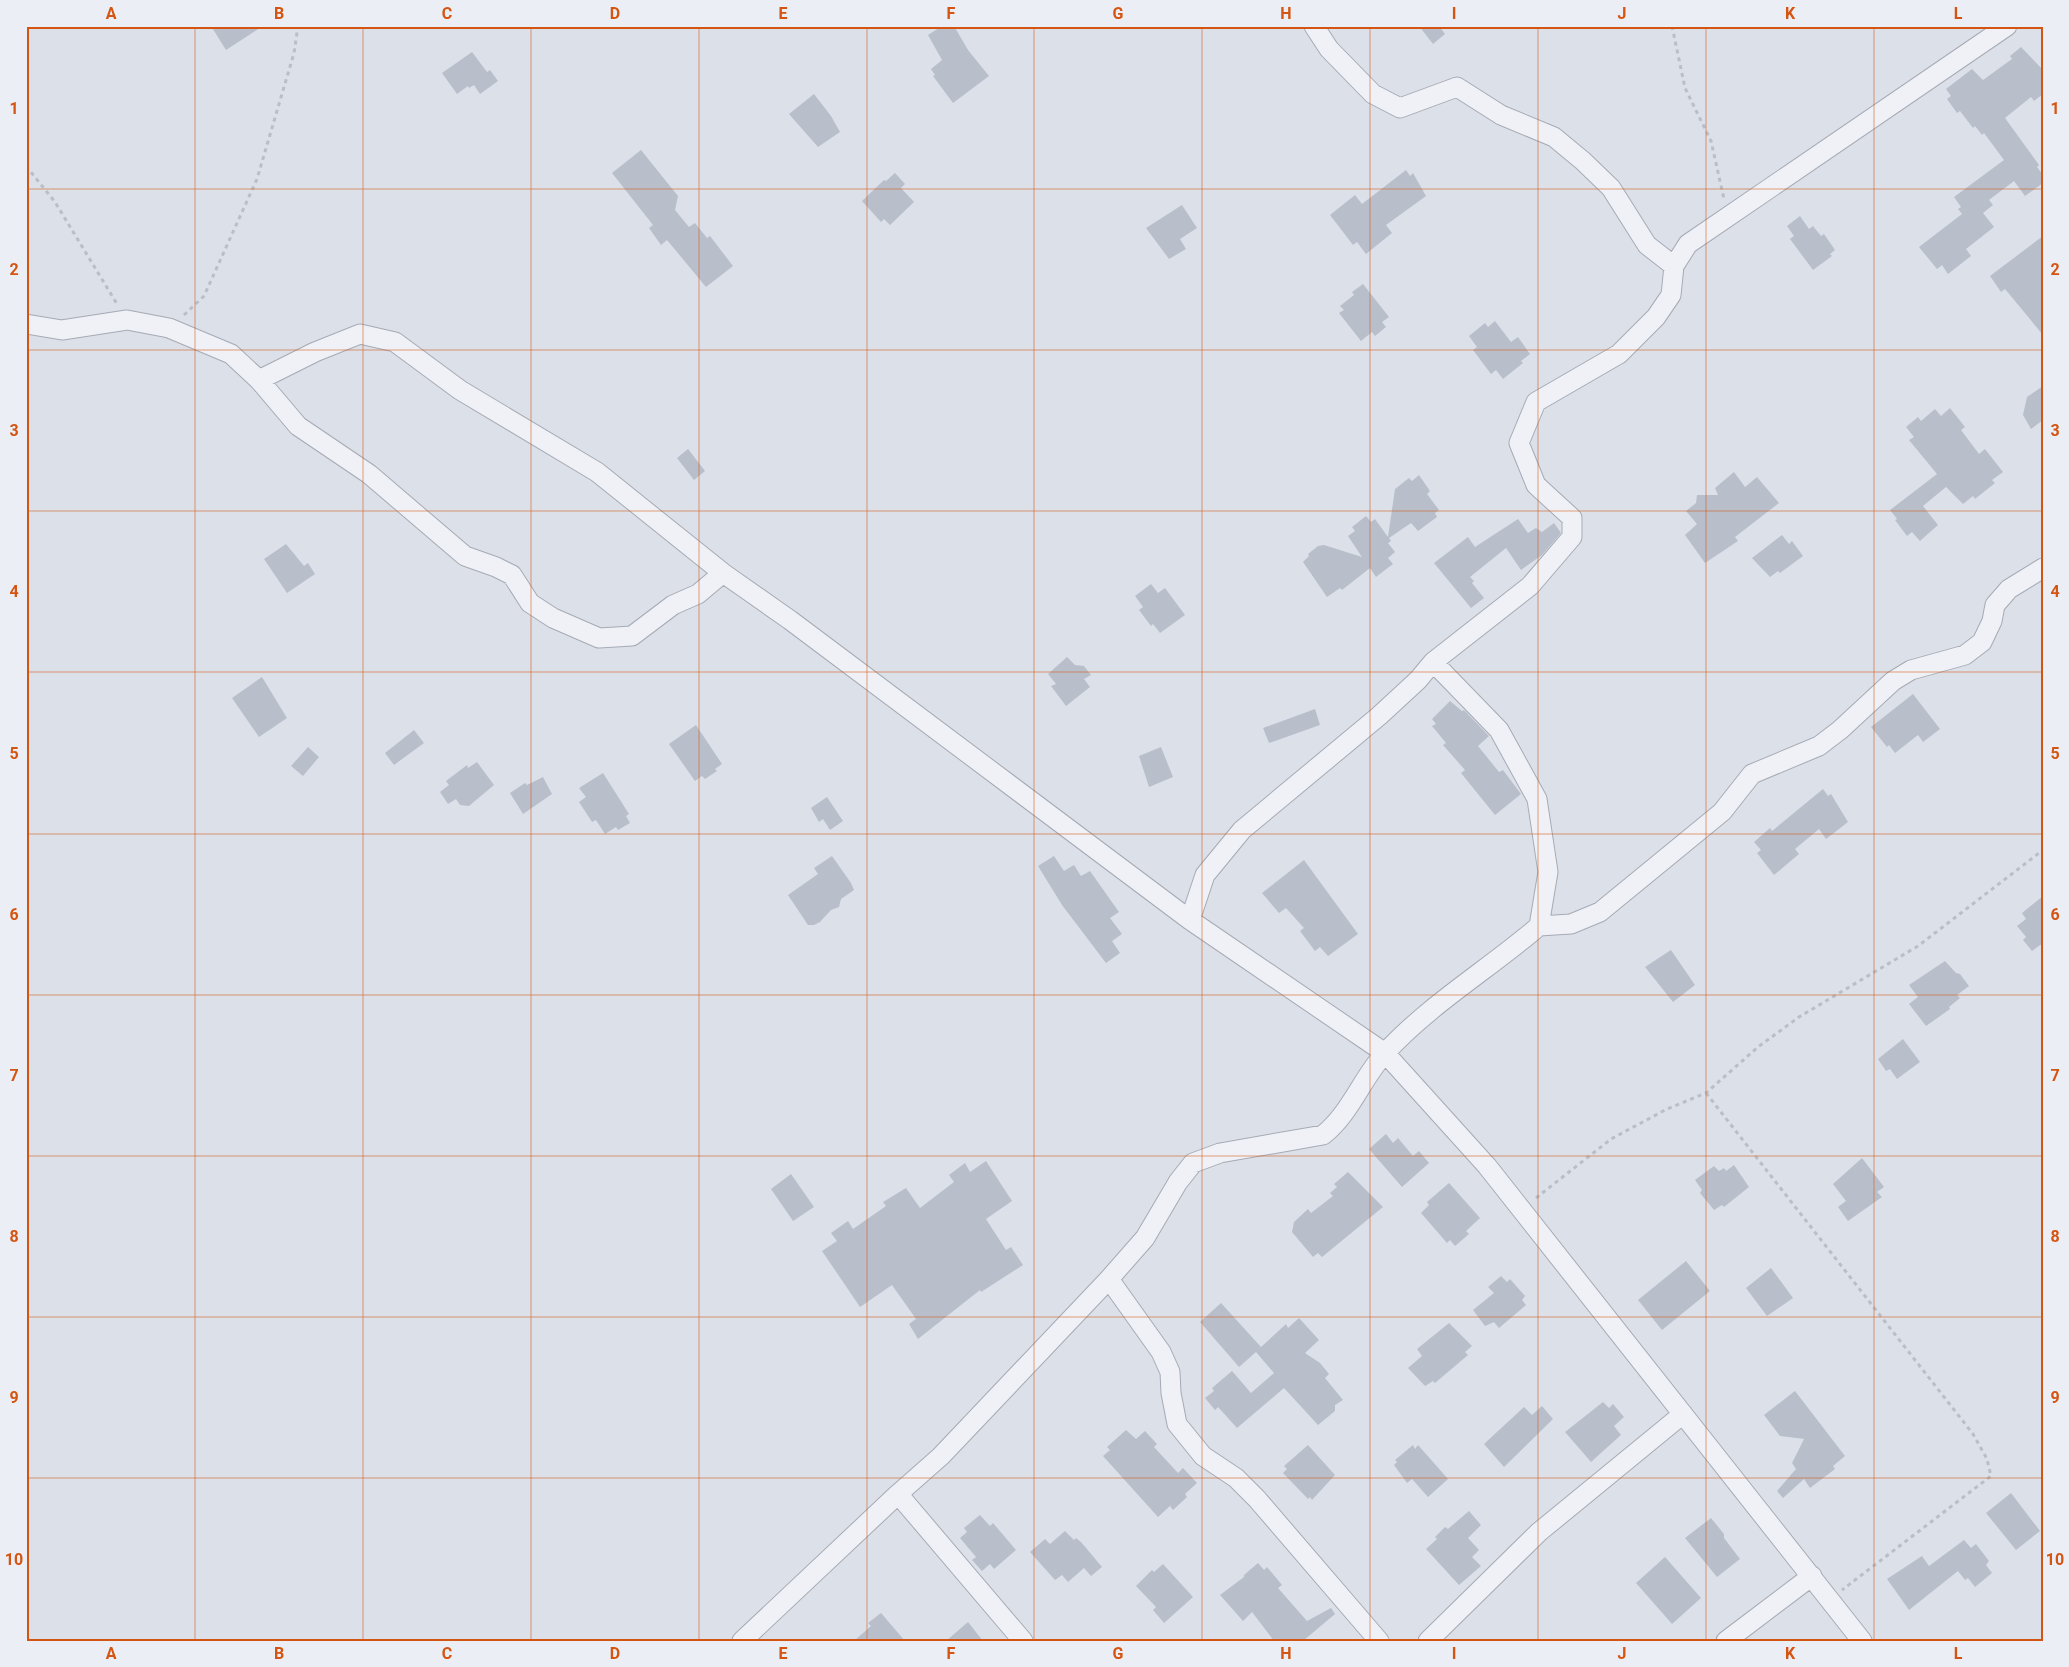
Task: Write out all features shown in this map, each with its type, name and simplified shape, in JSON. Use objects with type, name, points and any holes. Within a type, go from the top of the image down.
[{"type":"street","points":[[1314,26],[1329,49],[1373,94],[1400,108],[1457,87],[1501,114],[1554,137],[1611,188],[1647,245],[1674,266]]},
{"type":"street","points":[[1190,920],[1204,875],[1242,830],[1379,716],[1418,680],[1433,662],[1530,586],[1572,537],[1572,518],[1536,485],[1519,443],[1536,402],[1618,354],[1656,316],[1671,295],[1674,266],[1688,244],[2007,26]]},
{"type":"street","points":[[26,324],[62,330],[126,320],[169,328],[231,354],[259,380],[298,426],[368,474],[464,556],[496,567],[512,575],[530,603],[553,618],[599,638],[632,636],[673,605],[698,594],[723,573]]},
{"type":"street","points":[[259,380],[315,352],[360,334],[395,342],[460,390],[597,472],[723,573],[790,620],[1190,920],[1384,1053],[1487,1166],[1862,1641]]},
{"type":"street","points":[[742,1641],[941,1456],[1109,1279],[1145,1238],[1178,1182],[1192,1163],[1237,1150],[1323,1135],[1336,1125],[1384,1053],[1439,1004],[1539,926],[1571,924],[1600,912],[1722,812],[1752,774],[1819,746],[1840,730],[1894,681],[1911,670],[1965,655],[1982,642],[1992,621],[1994,605],[2009,589],[2043,568]]},
{"type":"street","points":[[1433,662],[1499,730],[1537,799],[1548,872],[1539,926]]},
{"type":"street","points":[[1109,1279],[1161,1352],[1170,1372],[1171,1393],[1177,1424],[1203,1456],[1236,1478],[1257,1499],[1379,1641]]},
{"type":"street","points":[[1428,1641],[1539,1532],[1683,1414]]},
{"type":"street","points":[[898,1494],[1023,1641]]},
{"type":"street","points":[[1726,1641],[1812,1576]]},
{"type":"path","points":[[169,328],[204,296],[257,179],[294,53],[298,26]]},
{"type":"path","points":[[1672,26],[1685,88],[1711,141],[1728,217]]},
{"type":"path","points":[[26,166],[55,202],[126,320]]},
{"type":"path","points":[[1522,1210],[1611,1139],[1667,1108],[1706,1093],[1758,1047],[1799,1016],[1918,946],[2043,850]]},
{"type":"path","points":[[1706,1093],[1973,1434],[1987,1459],[1991,1476],[1830,1599]]},
{"type":"building","points":[[211,26],[263,26],[226,50]]},
{"type":"building","points":[[942,26],[954,26],[968,50],[989,76],[953,103],[933,76],[935,75],[931,69],[942,60],[928,35]]},
{"type":"building","points":[[1419,26],[1439,26],[1445,34],[1433,44]]},
{"type":"building","points":[[2021,47],[2043,70],[2043,94],[2034,101],[2031,97],[2005,118],[2039,165],[2037,167],[2043,175],[2043,183],[2025,196],[2014,181],[1989,200],[1993,205],[1983,213],[1994,227],[1966,249],[1971,256],[1948,274],[1942,265],[1937,269],[1919,247],[1962,214],[1958,209],[1961,207],[1954,197],[2004,160],[1984,133],[1982,135],[1975,126],[1973,128],[1960,111],[1957,113],[1947,99],[1951,96],[1946,89],[1972,69],[1983,80],[2012,59],[2010,56]]},
{"type":"building","points":[[472,52],[487,72],[490,70],[498,81],[480,94],[474,85],[469,88],[468,86],[457,94],[442,73]]},
{"type":"building","points":[[814,94],[831,116],[840,132],[818,147],[789,114]]},
{"type":"building","points":[[641,150],[678,196],[675,210],[689,227],[695,223],[707,238],[710,236],[733,266],[706,287],[667,240],[661,245],[649,228],[653,225],[612,173]]},
{"type":"building","points":[[1406,170],[1410,176],[1413,173],[1426,196],[1386,225],[1392,233],[1366,254],[1357,242],[1353,245],[1330,215],[1355,195],[1362,204]]},
{"type":"building","points":[[895,173],[905,184],[901,188],[914,202],[890,225],[884,219],[881,222],[862,201],[884,180],[886,181]]},
{"type":"building","points":[[1182,205],[1197,228],[1180,239],[1186,249],[1169,259],[1146,228]]},
{"type":"building","points":[[1800,216],[1809,229],[1813,226],[1821,236],[1824,234],[1835,250],[1830,254],[1832,256],[1813,270],[1790,239],[1794,236],[1787,226]]},
{"type":"building","points":[[2043,236],[2043,335],[2005,289],[2001,292],[1990,276]]},
{"type":"building","points":[[1363,284],[1389,317],[1382,322],[1386,327],[1375,336],[1372,332],[1361,341],[1339,313],[1344,310],[1340,306],[1354,295],[1352,292]]},
{"type":"building","points":[[1495,321],[1511,342],[1518,337],[1530,354],[1521,361],[1523,363],[1503,379],[1496,370],[1491,374],[1473,350],[1477,347],[1469,336],[1485,323],[1488,327]]},
{"type":"building","points":[[2043,386],[2043,420],[2031,429],[2023,415],[2027,397]]},
{"type":"building","points":[[1950,408],[1965,427],[1961,430],[1979,454],[1985,449],[2003,472],[1992,480],[1995,483],[1975,499],[1973,496],[1963,504],[1946,487],[1923,506],[1938,525],[1920,541],[1912,532],[1907,536],[1890,510],[1937,474],[1909,440],[1914,437],[1906,427],[1918,417],[1921,421],[1935,409],[1941,416]]},
{"type":"building","points":[[688,449],[705,471],[694,480],[677,458]]},
{"type":"building","points":[[1734,472],[1745,487],[1757,477],[1779,503],[1735,537],[1738,541],[1705,563],[1685,535],[1697,524],[1686,511],[1696,503],[1697,495],[1718,495],[1715,488]]},
{"type":"building","points":[[1419,475],[1430,491],[1427,494],[1439,510],[1435,513],[1437,517],[1418,531],[1411,523],[1389,538],[1391,541],[1388,543],[1395,552],[1388,558],[1393,564],[1376,577],[1370,568],[1342,590],[1340,588],[1327,597],[1303,562],[1309,556],[1308,554],[1318,546],[1324,545],[1362,557],[1348,536],[1355,531],[1352,527],[1366,516],[1371,522],[1375,519],[1388,537],[1395,489],[1409,478],[1412,481]]},
{"type":"building","points":[[1518,519],[1528,533],[1536,528],[1542,532],[1554,523],[1561,533],[1542,555],[1521,570],[1506,548],[1470,577],[1474,581],[1472,583],[1484,598],[1471,608],[1434,563],[1468,537],[1475,547]]},
{"type":"building","points":[[1782,535],[1789,544],[1792,541],[1803,556],[1780,573],[1778,571],[1770,577],[1752,558]]},
{"type":"building","points":[[286,544],[304,566],[308,563],[315,574],[287,593],[264,559]]},
{"type":"building","points":[[1151,584],[1158,593],[1165,588],[1185,615],[1160,633],[1153,624],[1151,626],[1139,610],[1143,607],[1135,596]]},
{"type":"building","points":[[1067,657],[1075,665],[1084,666],[1091,675],[1084,679],[1090,687],[1066,706],[1051,686],[1056,684],[1048,674]]},
{"type":"building","points":[[262,677],[287,718],[259,737],[232,698]]},
{"type":"building","points":[[1913,694],[1940,729],[1923,742],[1918,735],[1895,753],[1889,745],[1887,747],[1871,727]]},
{"type":"building","points":[[1450,701],[1462,711],[1464,710],[1489,736],[1478,746],[1499,772],[1503,770],[1521,794],[1495,815],[1461,773],[1465,770],[1443,745],[1446,743],[1432,726],[1436,724],[1432,719]]},
{"type":"building","points":[[1315,709],[1320,725],[1269,743],[1263,728]]},
{"type":"building","points":[[696,725],[722,764],[715,769],[717,771],[705,779],[702,776],[695,781],[669,744]]},
{"type":"building","points":[[414,730],[424,743],[394,765],[385,753]]},
{"type":"building","points":[[308,747],[319,757],[303,776],[291,766]]},
{"type":"building","points":[[1161,747],[1173,777],[1149,787],[1139,756]]},
{"type":"building","points":[[477,762],[494,785],[469,806],[460,805],[456,799],[448,804],[440,792],[449,785],[446,781],[467,765],[468,768]]},
{"type":"building","points":[[603,773],[629,814],[626,816],[630,823],[618,830],[616,827],[605,834],[596,820],[592,822],[579,802],[586,797],[579,788]]},
{"type":"building","points":[[543,777],[552,794],[523,814],[510,793],[525,783],[527,785]]},
{"type":"building","points":[[1823,789],[1828,796],[1831,794],[1848,822],[1826,839],[1819,829],[1795,849],[1799,854],[1774,875],[1757,853],[1761,850],[1754,842],[1770,828],[1772,831]]},
{"type":"building","points":[[827,797],[843,821],[830,830],[823,819],[819,822],[811,808]]},
{"type":"building","points":[[832,856],[854,890],[841,899],[839,907],[831,910],[820,922],[808,925],[788,895],[818,874],[814,868]]},
{"type":"building","points":[[1054,856],[1064,871],[1074,865],[1081,876],[1090,871],[1119,912],[1110,918],[1122,934],[1112,941],[1120,953],[1106,963],[1062,905],[1038,866]]},
{"type":"building","points":[[1304,860],[1358,934],[1328,956],[1320,947],[1315,951],[1300,931],[1304,928],[1286,908],[1279,913],[1262,893]]},
{"type":"building","points":[[2043,896],[2043,943],[2032,951],[2023,940],[2026,937],[2017,926],[2026,919],[2022,913]]},
{"type":"building","points":[[1671,950],[1695,985],[1673,1002],[1645,967]]},
{"type":"building","points":[[1945,961],[1956,973],[1960,974],[1969,986],[1957,995],[1960,998],[1949,1007],[1950,1009],[1926,1026],[1909,1004],[1918,997],[1909,985]]},
{"type":"building","points":[[1903,1039],[1920,1062],[1897,1079],[1890,1069],[1886,1071],[1878,1059]]},
{"type":"building","points":[[1386,1134],[1393,1143],[1398,1138],[1413,1156],[1419,1151],[1429,1163],[1402,1187],[1369,1149]]},
{"type":"building","points":[[1862,1158],[1884,1187],[1877,1192],[1882,1197],[1848,1221],[1838,1207],[1846,1201],[1833,1184]]},
{"type":"building","points":[[986,1161],[1012,1201],[986,1219],[1006,1250],[1011,1247],[1023,1265],[981,1292],[980,1290],[918,1339],[909,1324],[916,1319],[892,1285],[860,1307],[822,1251],[837,1241],[831,1233],[848,1221],[853,1229],[886,1206],[883,1202],[906,1188],[920,1208],[954,1182],[949,1175],[965,1163],[970,1172]]},
{"type":"building","points":[[1734,1165],[1749,1187],[1724,1207],[1722,1205],[1714,1210],[1700,1193],[1702,1190],[1695,1180],[1714,1166],[1719,1171],[1724,1168],[1726,1171]]},
{"type":"building","points":[[1348,1172],[1383,1207],[1322,1257],[1318,1253],[1313,1257],[1292,1232],[1294,1222],[1308,1209],[1311,1213],[1333,1196],[1330,1193],[1337,1187],[1334,1184]]},
{"type":"building","points":[[791,1174],[814,1207],[793,1221],[771,1189]]},
{"type":"building","points":[[1449,1183],[1480,1218],[1466,1231],[1469,1234],[1455,1246],[1450,1240],[1447,1243],[1421,1213],[1429,1205],[1427,1202]]},
{"type":"building","points":[[1686,1261],[1710,1291],[1662,1330],[1638,1300]]},
{"type":"building","points":[[1771,1268],[1793,1298],[1767,1316],[1746,1288]]},
{"type":"building","points":[[1501,1276],[1507,1282],[1510,1279],[1525,1296],[1522,1300],[1526,1305],[1499,1328],[1494,1322],[1485,1326],[1473,1310],[1494,1293],[1488,1287]]},
{"type":"building","points":[[1221,1303],[1261,1347],[1286,1324],[1288,1328],[1299,1318],[1319,1340],[1305,1353],[1320,1363],[1329,1374],[1325,1378],[1343,1400],[1335,1405],[1335,1411],[1318,1425],[1284,1388],[1237,1428],[1218,1407],[1215,1410],[1205,1398],[1214,1391],[1212,1388],[1232,1371],[1251,1393],[1274,1373],[1256,1352],[1239,1367],[1200,1322]]},
{"type":"building","points":[[1449,1323],[1472,1346],[1465,1352],[1468,1355],[1435,1383],[1433,1381],[1425,1386],[1408,1368],[1422,1356],[1417,1349]]},
{"type":"building","points":[[1795,1391],[1845,1456],[1833,1466],[1835,1469],[1810,1488],[1804,1479],[1783,1498],[1777,1491],[1796,1469],[1792,1463],[1804,1439],[1780,1436],[1764,1415]]},
{"type":"building","points":[[1603,1402],[1609,1408],[1613,1404],[1624,1417],[1614,1426],[1621,1435],[1591,1462],[1565,1432]]},
{"type":"building","points":[[1542,1406],[1553,1419],[1504,1467],[1484,1444],[1524,1407],[1532,1415]]},
{"type":"building","points":[[1126,1430],[1136,1439],[1145,1431],[1157,1444],[1154,1447],[1178,1473],[1183,1468],[1197,1483],[1185,1494],[1187,1497],[1173,1510],[1170,1506],[1158,1517],[1103,1456],[1110,1450],[1107,1447]]},
{"type":"building","points":[[1308,1445],[1335,1475],[1312,1500],[1310,1497],[1308,1499],[1283,1473],[1287,1469],[1284,1466]]},
{"type":"building","points":[[1413,1445],[1415,1449],[1418,1445],[1448,1479],[1428,1497],[1412,1479],[1407,1483],[1394,1465],[1397,1462],[1395,1460]]},
{"type":"building","points":[[2011,1493],[2040,1531],[2016,1550],[1986,1513]]},
{"type":"building","points":[[1469,1511],[1481,1525],[1468,1538],[1479,1550],[1472,1557],[1481,1566],[1459,1585],[1426,1549],[1437,1539],[1435,1537],[1445,1527],[1448,1529]]},
{"type":"building","points":[[980,1515],[990,1526],[993,1523],[1016,1550],[994,1569],[990,1564],[982,1571],[972,1560],[976,1557],[960,1538],[967,1532],[964,1528]]},
{"type":"building","points":[[1711,1518],[1740,1559],[1717,1577],[1685,1538]]},
{"type":"building","points":[[1065,1531],[1074,1540],[1076,1538],[1081,1542],[1102,1567],[1091,1576],[1084,1568],[1068,1582],[1062,1575],[1055,1580],[1030,1552],[1045,1539],[1050,1544]]},
{"type":"building","points":[[1964,1540],[1971,1548],[1976,1544],[1989,1561],[1986,1565],[1992,1573],[1975,1587],[1968,1578],[1965,1580],[1958,1571],[1909,1610],[1887,1579],[1922,1556],[1929,1566]]},
{"type":"building","points":[[1665,1557],[1701,1598],[1672,1624],[1636,1583]]},
{"type":"building","points":[[1258,1563],[1264,1570],[1267,1567],[1282,1585],[1278,1588],[1307,1621],[1331,1608],[1335,1614],[1303,1641],[1274,1641],[1252,1612],[1243,1621],[1220,1595],[1244,1577]]},
{"type":"building","points":[[1163,1564],[1193,1597],[1164,1623],[1153,1610],[1156,1607],[1136,1586],[1152,1570],[1154,1572]]},
{"type":"building","points":[[881,1613],[905,1641],[854,1641],[871,1626],[868,1623]]},
{"type":"building","points":[[968,1622],[983,1641],[946,1641]]}]
